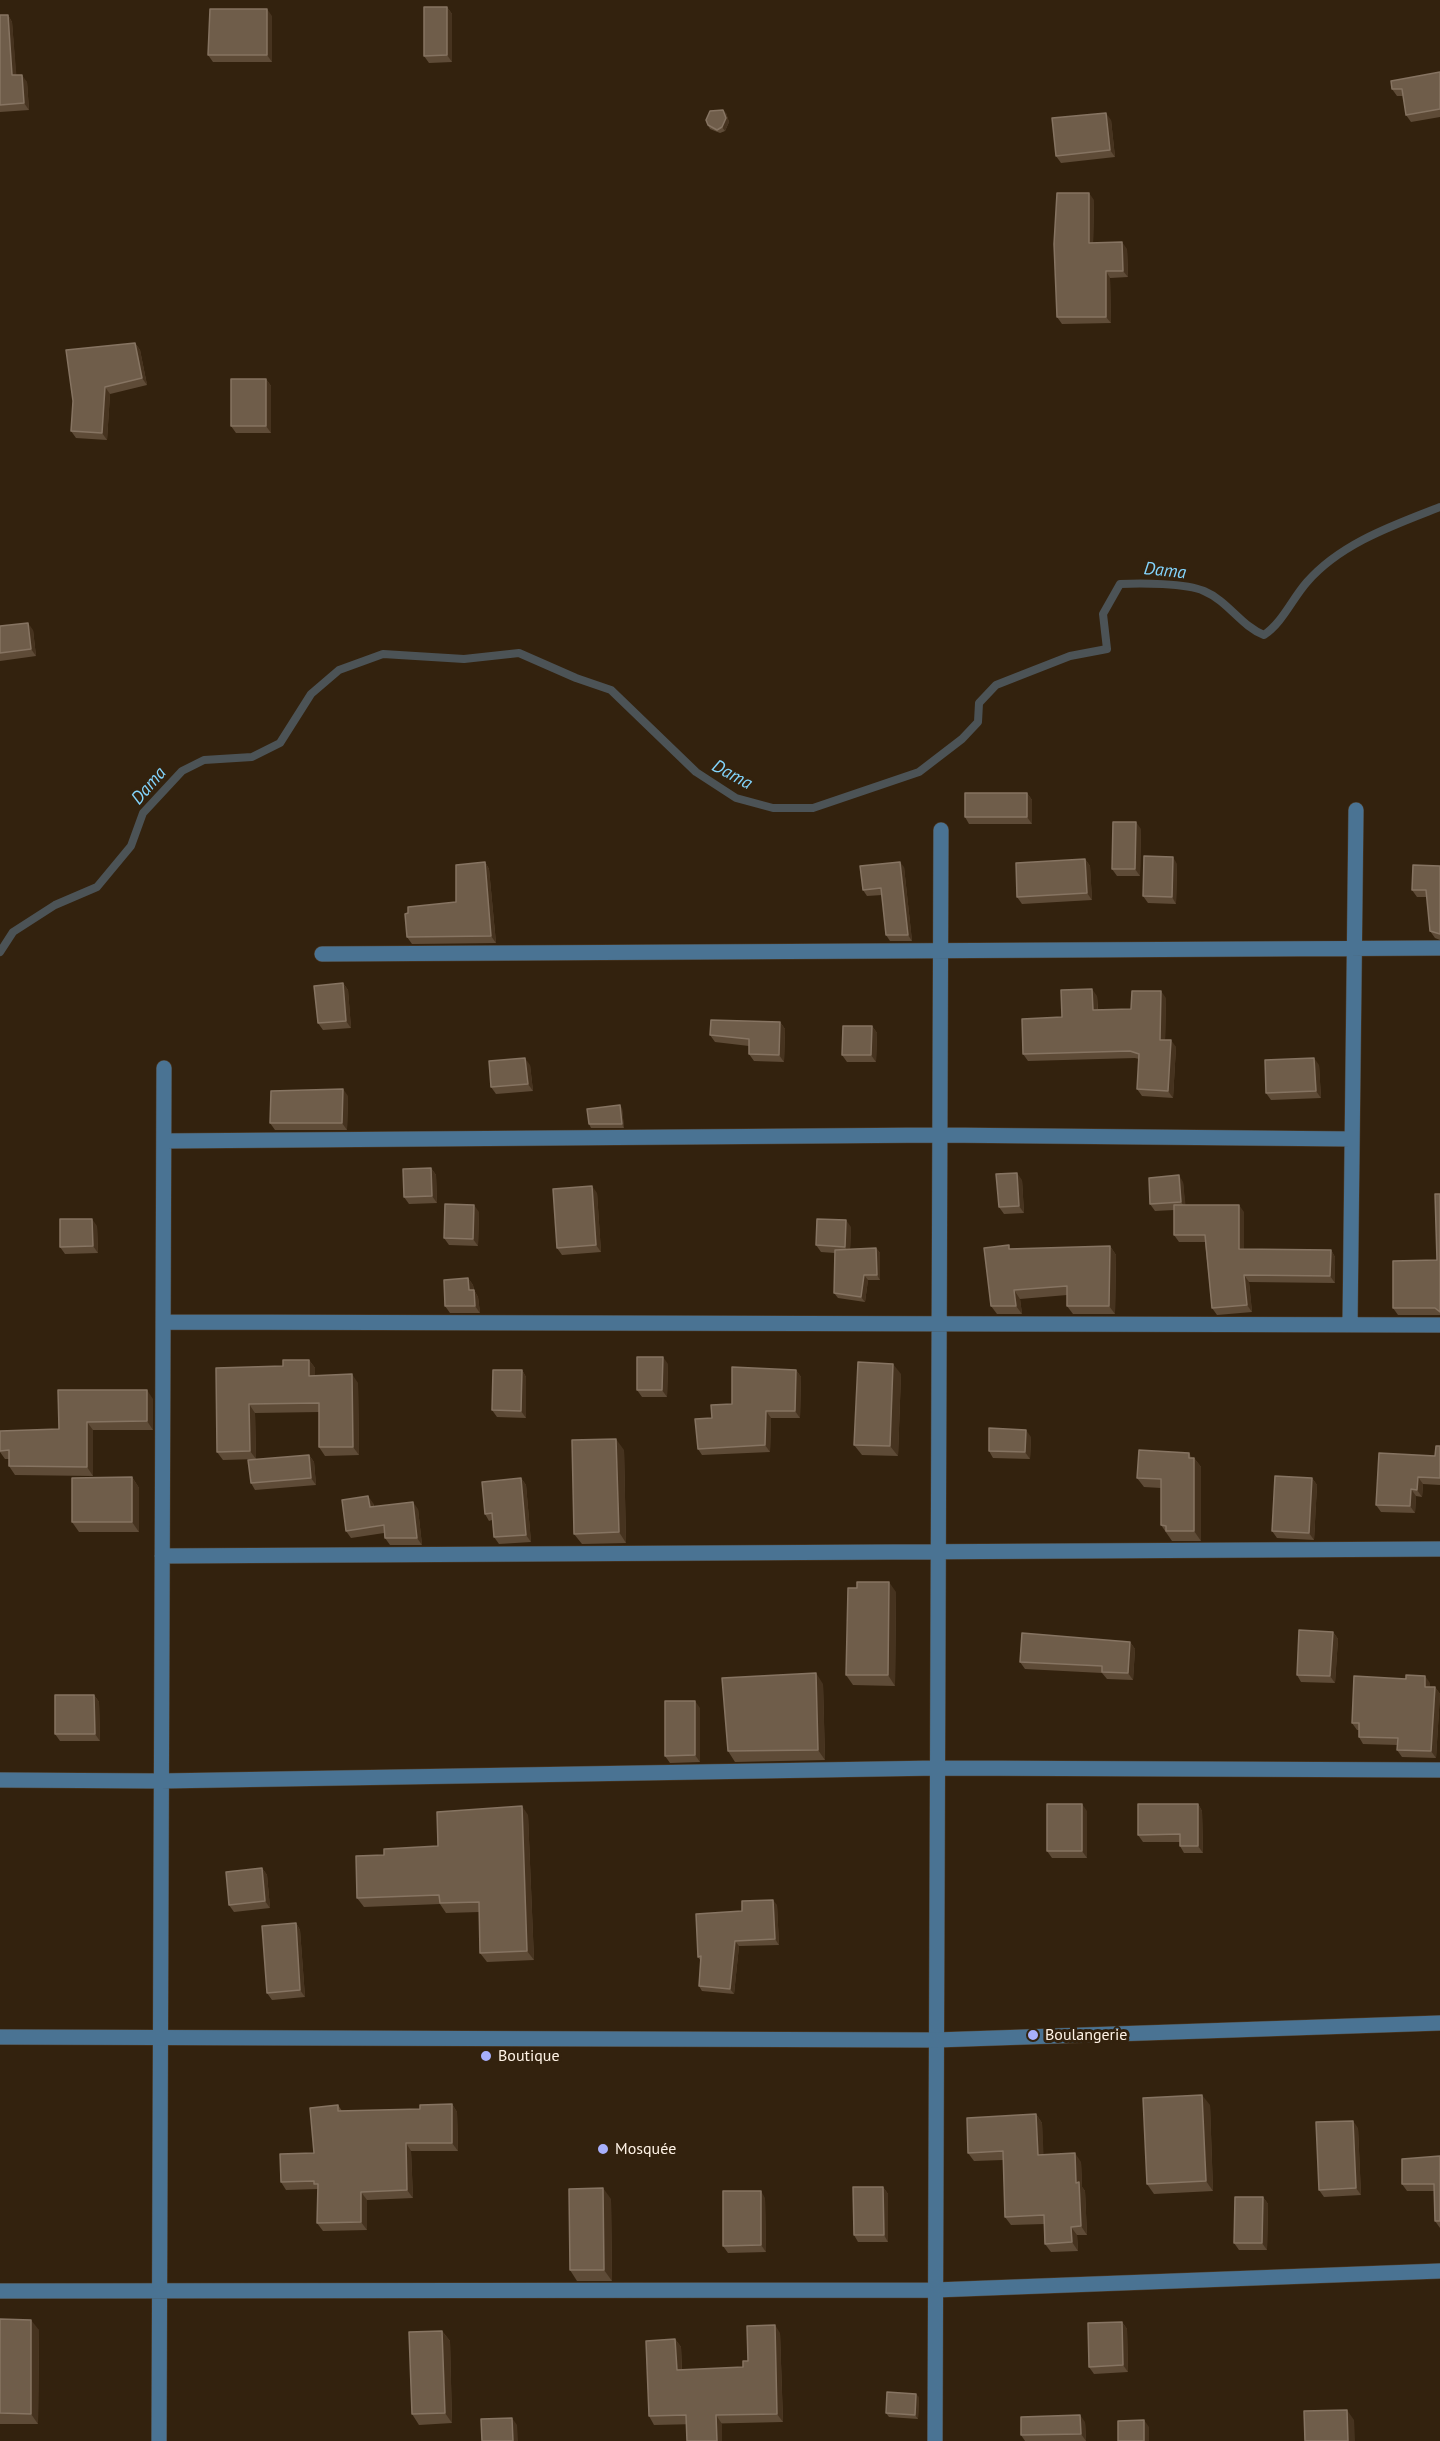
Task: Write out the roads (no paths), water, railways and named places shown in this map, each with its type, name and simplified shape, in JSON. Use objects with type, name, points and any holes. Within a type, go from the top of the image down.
[{"type":"street","points":[[1350,1325],[1356,810]]},
{"type":"street","points":[[935,2441],[940,830]]},
{"type":"street","points":[[322,954],[1440,948]]},
{"type":"street","points":[[159,2441],[164,1068]]},
{"type":"street","points":[[164,1140],[939,1135],[1352,1139]]},
{"type":"street","points":[[163,1322],[1440,1325]]},
{"type":"street","points":[[162,1556],[1440,1549]]},
{"type":"street","points":[[0,1780],[161,1781],[938,1768],[1440,1770]]},
{"type":"street","points":[[0,2037],[936,2040],[1440,2023]]},
{"type":"street","points":[[0,2291],[935,2290],[1440,2271]]},
{"type":"waterway","name":"Dama","points":[[0,952],[13,932],[55,905],[97,887],[131,846],[143,813],[182,771],[204,760],[252,757],[280,743],[311,694],[339,670],[383,654],[464,659],[519,653],[576,678],[611,690],[696,772],[736,798],[773,808],[813,808],[919,772],[962,739],[978,722],[979,703],[996,685],[1070,656],[1107,649],[1103,614],[1120,584],[1175,585],[1196,588],[1213,595],[1248,626],[1264,635],[1277,624],[1307,582],[1336,556],[1369,537],[1440,507]]},
{"type":"place","name":"Boulangerie","points":[[1033,2035]]},
{"type":"place","name":"Boutique","points":[[486,2056]]},
{"type":"place","name":"Mosquée","points":[[603,2149]]}]
